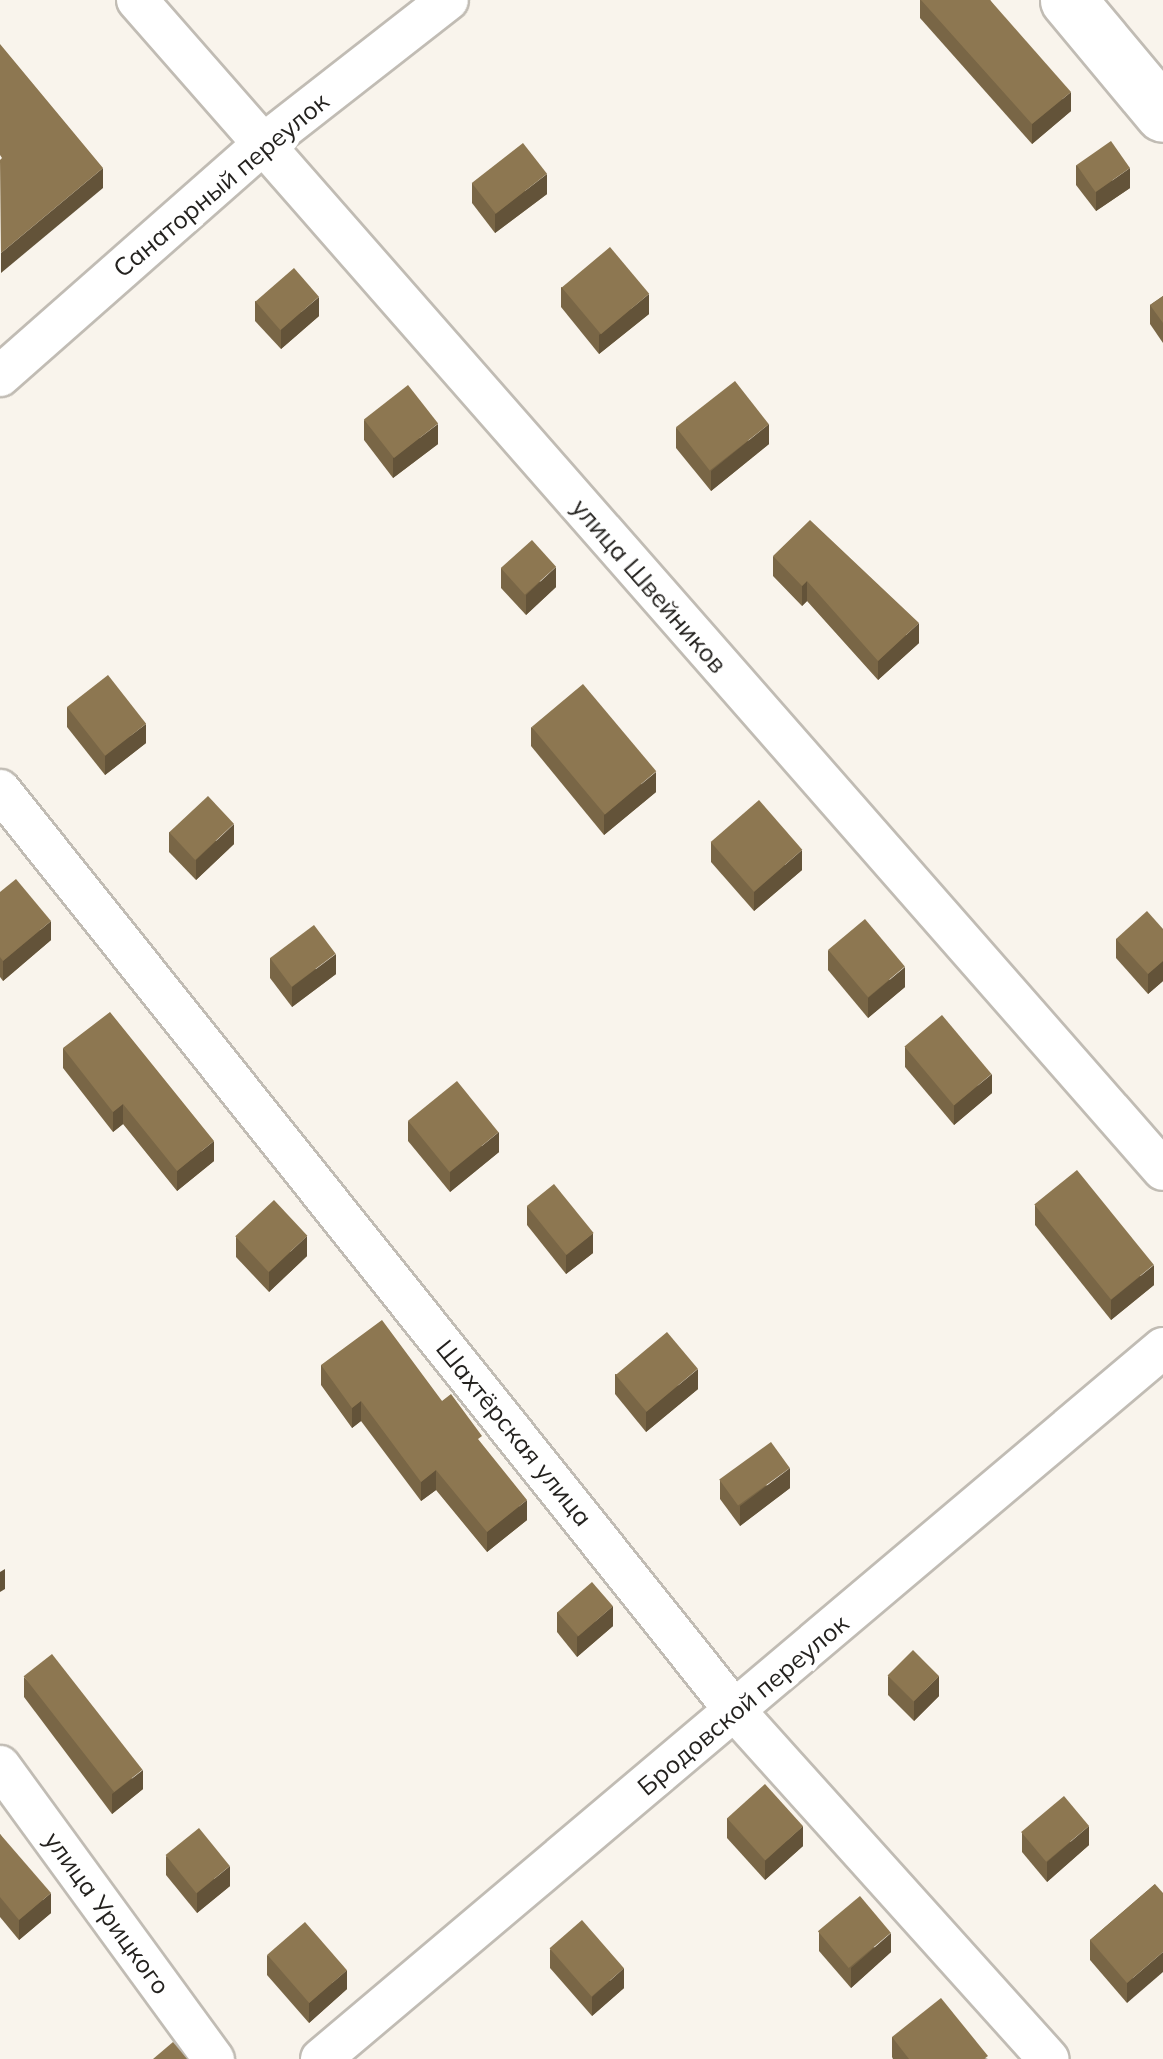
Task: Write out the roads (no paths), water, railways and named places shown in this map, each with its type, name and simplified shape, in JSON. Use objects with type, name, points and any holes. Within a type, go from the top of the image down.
[{"type":"street","name":"улица Швейников","points":[[138,0],[261,146],[1163,1170]]},
{"type":"street","name":"Санаторный переулок","points":[[0,376],[261,146],[448,0]]},
{"type":"street","points":[[1068,0],[1163,114]]},
{"type":"street","name":"Шахтёрская улица","points":[[0,790],[736,1712],[1048,2059]]},
{"type":"street","name":"Бродовской переулок","points":[[321,2059],[1163,1348]]},
{"type":"street","name":"улица Урицкого","points":[[0,1766],[214,2059]]}]
